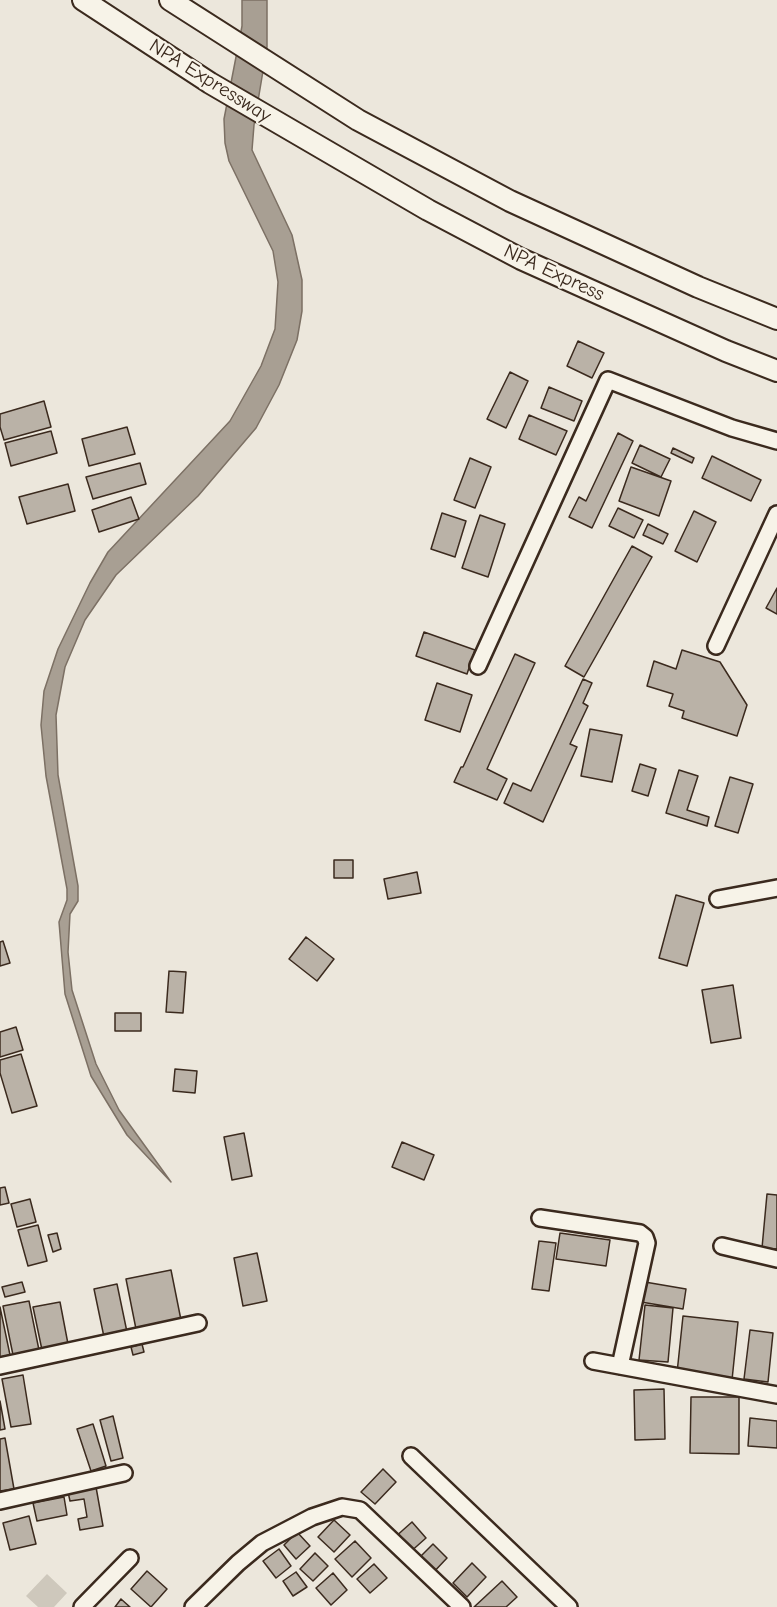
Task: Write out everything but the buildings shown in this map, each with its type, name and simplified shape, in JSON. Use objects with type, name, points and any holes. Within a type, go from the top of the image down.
[{"type":"main road","name":"NPA Expressway","points":[[83,0],[210,83],[339,159]]},
{"type":"main road","points":[[170,0],[358,120],[510,201],[687,283],[777,319]]},
{"type":"main road","name":"NPA Express","points":[[339,159],[521,259],[726,351],[777,370]]},
{"type":"street","points":[[478,666],[608,380],[732,428],[777,441]]},
{"type":"street","points":[[716,646],[777,514]]},
{"type":"street","points":[[718,899],[777,888]]},
{"type":"street","points":[[540,1218],[640,1233],[645,1237],[647,1243],[620,1366]]},
{"type":"street","points":[[722,1246],[777,1259]]},
{"type":"street","points":[[0,1366],[198,1323]]},
{"type":"street","points":[[593,1361],[777,1395]]},
{"type":"street","points":[[411,1456],[569,1607]]},
{"type":"street","points":[[0,1502],[124,1473]]},
{"type":"street","points":[[193,1607],[238,1563],[262,1544],[312,1517],[342,1507],[360,1510],[462,1607]]},
{"type":"street","points":[[82,1607],[130,1558]]},
{"type":"shaded area","points":[[242,0],[267,0],[267,47],[252,150],[292,235],[302,280],[302,311],[297,340],[279,385],[256,428],[198,496],[116,575],[85,620],[65,667],[56,715],[58,775],[78,886],[78,901],[70,914],[68,952],[72,990],[96,1064],[119,1110],[171,1182],[127,1135],[91,1076],[65,994],[59,922],[67,900],[67,889],[46,776],[41,725],[44,691],[58,649],[108,552],[230,421],[261,366],[275,329],[278,282],[273,251],[229,161],[225,143],[224,119],[242,26]]},
{"type":"shaded area","points":[[47,1574],[67,1593],[54,1607],[38,1607],[26,1596]]}]
